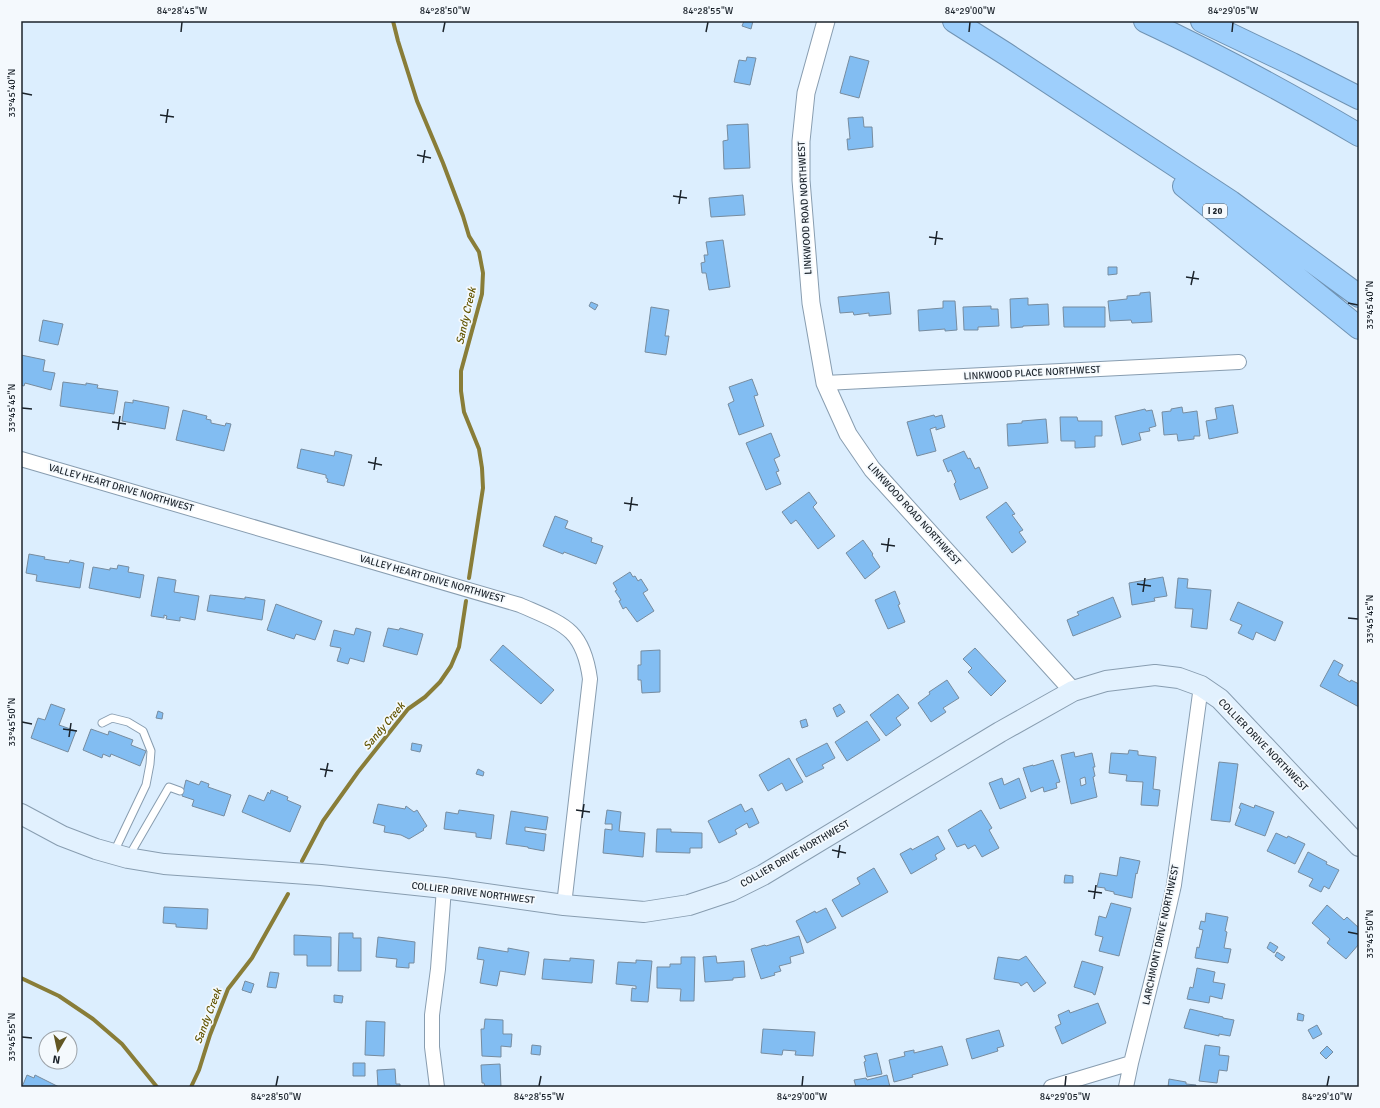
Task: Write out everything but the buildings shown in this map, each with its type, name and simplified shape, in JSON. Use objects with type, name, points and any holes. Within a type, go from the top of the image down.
[{"type":"highway","name":"I 20","points":[[954,21],[1068,96],[1163,169],[1359,328]]},
{"type":"highway","points":[[1145,21],[1256,76],[1359,135]]},
{"type":"highway","points":[[1202,21],[1359,98]]},
{"type":"highway","points":[[1068,96],[1230,202],[1359,296]]},
{"type":"main road","name":"COLLIER DRIVE NORTHWEST","points":[[21,814],[62,836],[96,849],[121,856],[164,864],[321,875],[444,888],[564,905],[644,912],[689,905],[731,891],[763,875],[1000,732],[1073,691],[1106,681],[1155,675],[1179,678],[1201,686],[1220,699],[1359,846]]},
{"type":"street","name":"LINKWOOD ROAD NORTHWEST","points":[[826,23],[806,93],[801,141],[801,180],[811,303],[825,384],[848,434],[872,469],[1073,691]]},
{"type":"street","name":"LINKWOOD PLACE NORTHWEST","points":[[825,384],[1239,362]]},
{"type":"street","name":"VALLEY HEART DRIVE NORTHWEST","points":[[21,459],[520,605],[558,622],[573,634],[580,644],[588,661],[590,679],[564,905]]},
{"type":"street","name":"LARCHMONT DRIVE NORTHWEST","points":[[1126,1087],[1174,885],[1201,686]]},
{"type":"street","points":[[437,1087],[432,1047],[432,1015],[438,969],[444,888]]},
{"type":"street","points":[[1051,1087],[1131,1063]]},
{"type":"lane","points":[[102,723],[112,718],[128,722],[143,731],[151,751],[146,785],[121,856]]},
{"type":"lane","points":[[121,856],[168,787],[180,791]]},
{"type":"waterway","name":"Sandy Creek","points":[[393,21],[417,101],[443,163],[469,236],[479,252],[483,273],[482,294],[461,371],[461,391],[464,412],[479,449],[483,488],[469,578]]},
{"type":"waterway","name":"Sandy Creek","points":[[302,861],[323,821],[358,772],[408,709],[425,697],[440,682],[451,666],[459,647],[466,601]]},
{"type":"waterway","name":"Sandy Creek","points":[[191,1087],[199,1070],[210,1035],[228,989],[252,958],[288,894]]},
{"type":"waterway","points":[[21,978],[59,996],[93,1019],[122,1044],[157,1087]]}]
